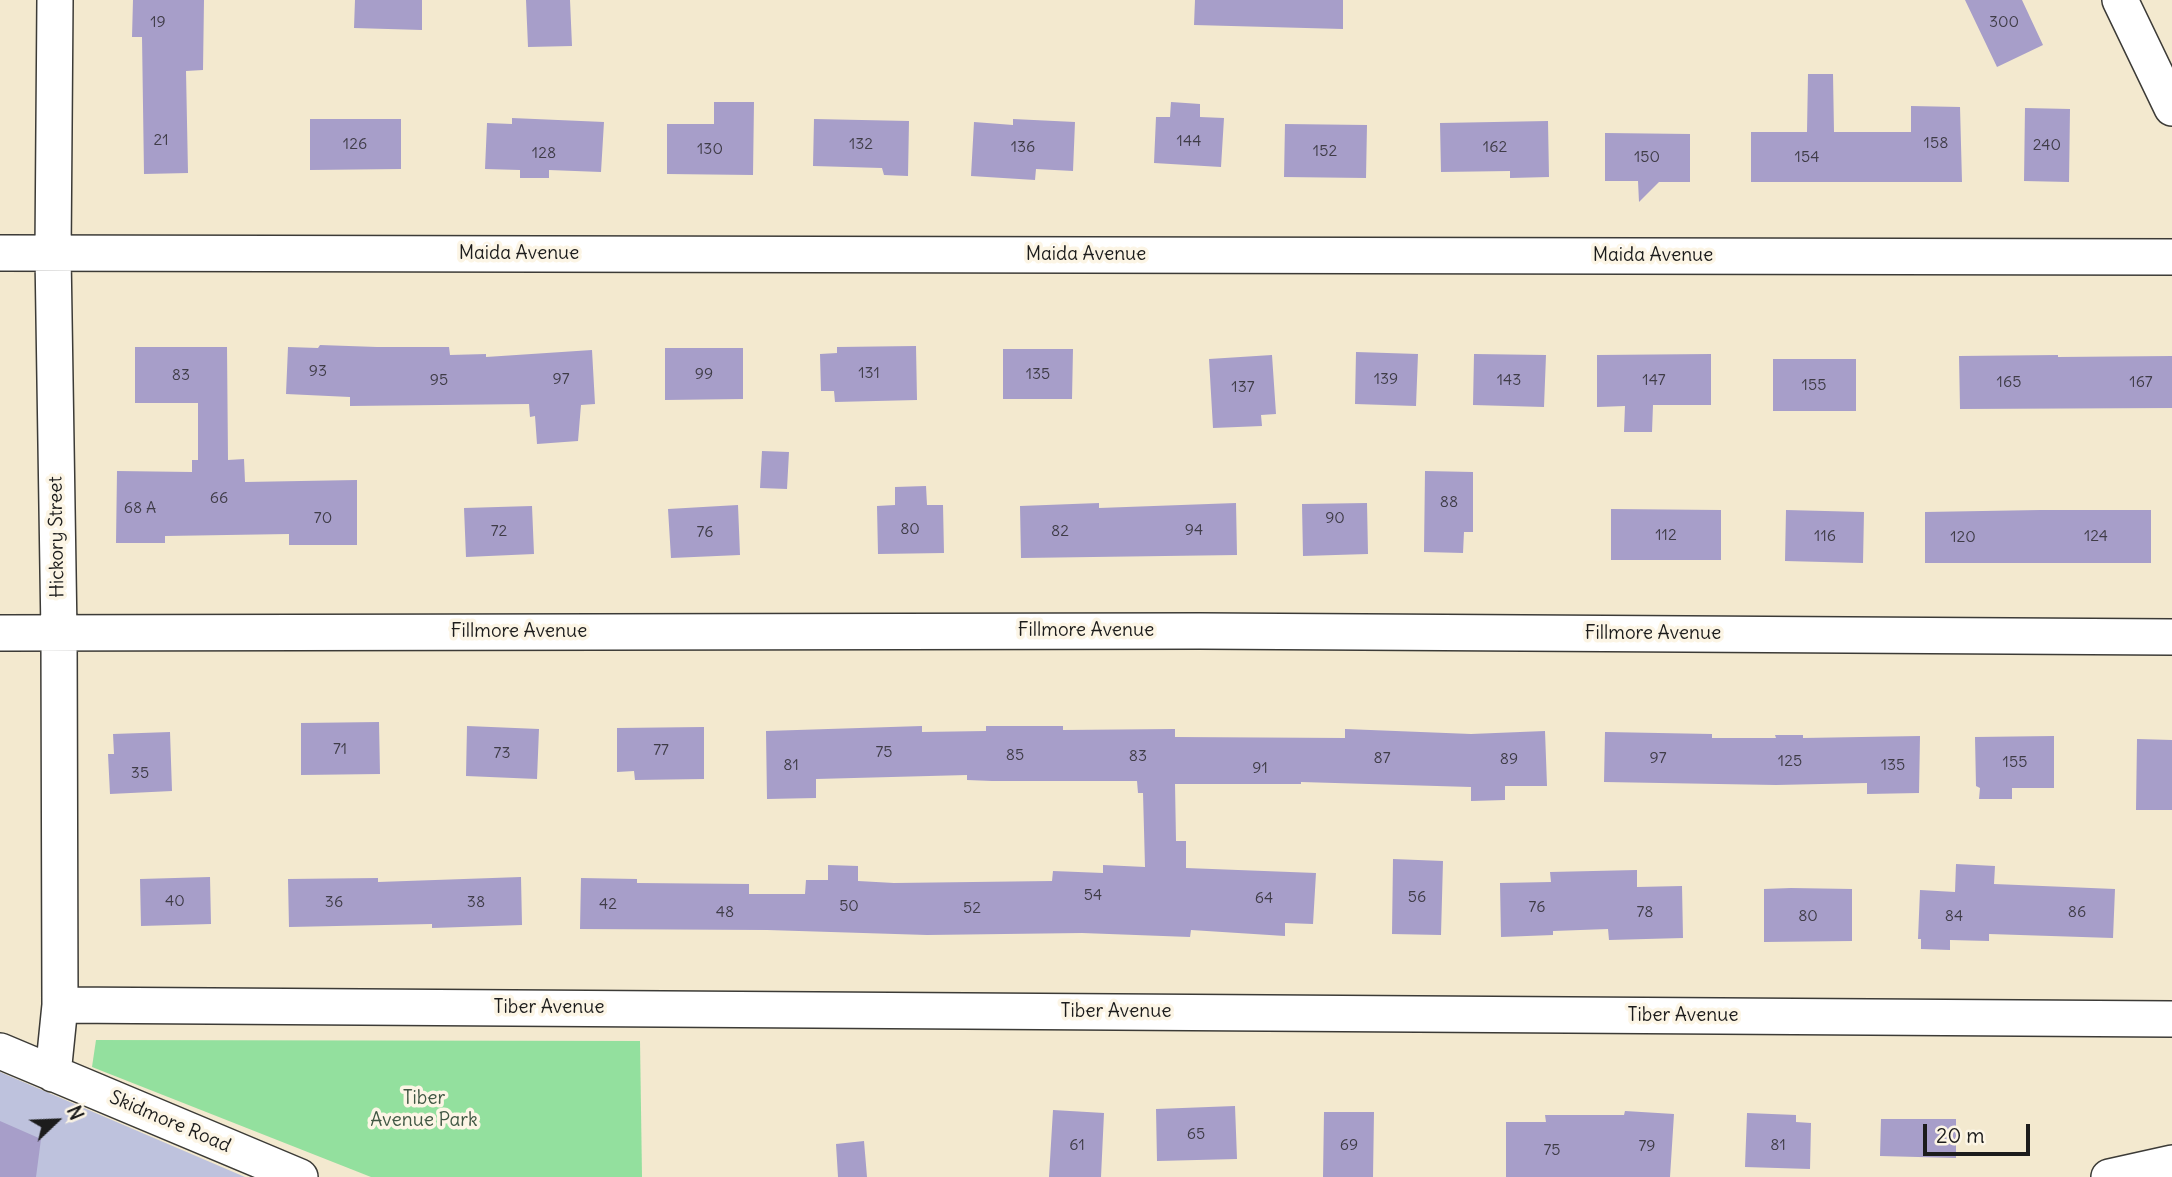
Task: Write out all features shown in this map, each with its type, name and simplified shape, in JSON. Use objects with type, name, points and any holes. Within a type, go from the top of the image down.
[{"type":"street","name":"Hickory Street","points":[[53,1074],[60,1005],[59,634],[53,254],[55,0]]},
{"type":"street","points":[[2120,0],[2172,108]]},
{"type":"street","name":"Maida Avenue","points":[[0,253],[2172,257]]},
{"type":"street","name":"Fillmore Avenue","points":[[0,633],[1200,631],[2172,637]]},
{"type":"street","name":"Tiber Avenue","points":[[60,1005],[2172,1019]]},
{"type":"street","name":"Skidmore Road","points":[[0,1051],[300,1177]]},
{"type":"street","points":[[2109,1177],[2172,1163]]},
{"type":"shaded area","points":[[0,1072],[245,1177],[0,1177]]},
{"type":"green space","name":"Tiber Avenue Park","points":[[96,1040],[640,1041],[642,1177],[371,1177],[92,1067]]},
{"type":"building","points":[[133,0],[204,0],[203,70],[186,71],[188,173],[144,174],[142,37],[132,37]]},
{"type":"building","points":[[355,0],[422,0],[422,30],[354,28]]},
{"type":"building","points":[[526,0],[570,0],[572,46],[528,47]]},
{"type":"building","points":[[1195,0],[1343,0],[1343,29],[1194,25]]},
{"type":"building","points":[[1965,0],[2022,0],[2043,45],[1997,67]]},
{"type":"building","points":[[1808,74],[1833,74],[1834,132],[1911,132],[1911,106],[1960,107],[1962,182],[1751,182],[1751,132],[1807,132]]},
{"type":"building","points":[[714,102],[754,102],[753,175],[667,174],[667,124],[714,124]]},
{"type":"building","points":[[1171,102],[1200,104],[1200,117],[1224,118],[1221,167],[1154,163],[1156,117],[1170,117]]},
{"type":"building","points":[[2025,108],[2070,109],[2069,182],[2024,181]]},
{"type":"building","points":[[512,118],[604,122],[601,172],[549,170],[549,178],[520,178],[520,170],[485,169],[487,123],[512,124]]},
{"type":"building","points":[[310,119],[401,119],[401,169],[310,170]]},
{"type":"building","points":[[814,119],[909,121],[908,176],[884,175],[882,168],[813,166]]},
{"type":"building","points":[[1013,119],[1075,122],[1073,171],[1036,169],[1035,180],[971,176],[974,122],[1013,125]]},
{"type":"building","points":[[1548,121],[1549,177],[1510,178],[1510,171],[1441,172],[1440,123]]},
{"type":"building","points":[[1285,124],[1367,125],[1366,178],[1284,177]]},
{"type":"building","points":[[1605,133],[1690,134],[1690,182],[1659,182],[1639,202],[1638,181],[1605,181]]},
{"type":"building","points":[[320,345],[449,347],[450,355],[486,354],[486,357],[592,350],[595,404],[581,405],[578,441],[537,444],[535,416],[530,417],[529,404],[350,406],[350,397],[286,394],[288,347],[318,348]]},
{"type":"building","points":[[916,346],[917,400],[835,402],[834,391],[821,391],[820,354],[837,353],[837,347]]},
{"type":"building","points":[[135,347],[227,347],[228,460],[244,459],[245,482],[357,480],[357,545],[289,545],[289,534],[165,536],[165,543],[116,543],[117,471],[192,472],[192,460],[198,460],[198,403],[135,403]]},
{"type":"building","points":[[665,348],[743,348],[743,399],[665,400]]},
{"type":"building","points":[[1003,349],[1073,349],[1072,399],[1003,399]]},
{"type":"building","points":[[1356,352],[1418,354],[1416,406],[1355,404]]},
{"type":"building","points":[[1474,354],[1546,355],[1544,407],[1473,405]]},
{"type":"building","points":[[1711,354],[1711,405],[1653,405],[1652,432],[1624,432],[1625,406],[1597,407],[1597,355]]},
{"type":"building","points":[[1272,355],[1276,414],[1261,415],[1262,426],[1213,428],[1209,359]]},
{"type":"building","points":[[1959,356],[2172,356],[2172,408],[1960,409]]},
{"type":"building","points":[[1773,359],[1856,359],[1856,411],[1773,411]]},
{"type":"building","points":[[762,451],[789,452],[787,489],[760,488]]},
{"type":"building","points":[[1425,471],[1473,472],[1473,532],[1464,532],[1463,553],[1424,552]]},
{"type":"building","points":[[926,486],[927,505],[943,505],[944,553],[878,554],[877,506],[895,505],[895,487]]},
{"type":"building","points":[[1099,503],[1099,508],[1236,503],[1237,555],[1021,558],[1020,506]]},
{"type":"building","points":[[1367,503],[1368,554],[1303,556],[1302,504]]},
{"type":"building","points":[[738,505],[740,555],[671,558],[668,509]]},
{"type":"building","points":[[532,506],[534,554],[466,557],[464,508]]},
{"type":"building","points":[[1611,509],[1721,510],[1721,560],[1611,560]]},
{"type":"building","points":[[1786,510],[1864,512],[1863,563],[1785,561]]},
{"type":"building","points":[[2151,510],[2151,563],[1925,563],[1925,512]]},
{"type":"building","points":[[379,722],[380,774],[301,775],[301,723]]},
{"type":"building","points":[[467,726],[539,729],[537,779],[466,776]]},
{"type":"building","points":[[922,726],[922,732],[986,731],[986,726],[1063,726],[1063,730],[1175,729],[1175,737],[1345,738],[1345,729],[1471,734],[1545,731],[1547,786],[1505,786],[1505,800],[1471,801],[1471,787],[1301,782],[1175,784],[1176,841],[1186,841],[1186,868],[1316,873],[1313,924],[1285,923],[1285,936],[1191,930],[1190,937],[1082,933],[927,935],[767,930],[580,929],[581,878],[637,879],[637,883],[749,884],[749,894],[805,894],[806,880],[828,880],[828,865],[858,866],[858,881],[894,883],[1052,881],[1053,871],[1103,873],[1103,865],[1145,867],[1143,793],[1138,793],[1137,781],[992,781],[967,780],[967,775],[816,779],[816,798],[767,799],[766,731]]},
{"type":"building","points":[[704,727],[704,779],[635,780],[634,771],[617,772],[617,728]]},
{"type":"building","points":[[170,732],[172,791],[110,794],[108,754],[114,754],[113,734]]},
{"type":"building","points":[[1605,732],[1712,734],[1712,738],[1776,738],[1775,735],[1803,735],[1803,738],[1920,736],[1919,793],[1867,794],[1867,783],[1776,785],[1604,782]]},
{"type":"building","points":[[2054,736],[2054,788],[2012,788],[2012,799],[1979,799],[1980,788],[1976,786],[1975,737]]},
{"type":"building","points":[[2137,739],[2172,740],[2172,810],[2136,810]]},
{"type":"building","points":[[1393,859],[1443,861],[1441,935],[1392,934]]},
{"type":"building","points":[[1956,864],[1995,866],[1994,884],[2115,889],[2113,938],[1989,934],[1989,941],[1950,940],[1950,950],[1921,949],[1921,939],[1918,939],[1920,890],[1955,892]]},
{"type":"building","points":[[1637,870],[1637,887],[1682,886],[1683,938],[1609,940],[1608,929],[1553,931],[1553,935],[1501,937],[1500,883],[1551,882],[1550,872]]},
{"type":"building","points":[[210,877],[211,924],[141,926],[140,879]]},
{"type":"building","points":[[521,877],[522,925],[432,928],[432,924],[289,927],[288,879],[378,878],[378,882]]},
{"type":"building","points":[[1764,889],[1852,889],[1852,941],[1764,942]]},
{"type":"building","points":[[1235,1106],[1237,1159],[1157,1161],[1156,1109]]},
{"type":"building","points":[[1053,1110],[1104,1113],[1101,1177],[1049,1177]]},
{"type":"building","points":[[1625,1111],[1674,1114],[1670,1177],[1506,1177],[1506,1122],[1546,1122],[1545,1115],[1624,1115]]},
{"type":"building","points":[[1324,1112],[1374,1112],[1373,1177],[1323,1177]]},
{"type":"building","points":[[1747,1113],[1796,1115],[1796,1122],[1811,1123],[1810,1169],[1745,1167]]},
{"type":"building","points":[[1881,1119],[1956,1119],[1956,1158],[1880,1156]]},
{"type":"building","points":[[0,1121],[41,1139],[36,1177],[0,1177]]},
{"type":"building","points":[[864,1141],[867,1177],[838,1177],[836,1144]]}]
